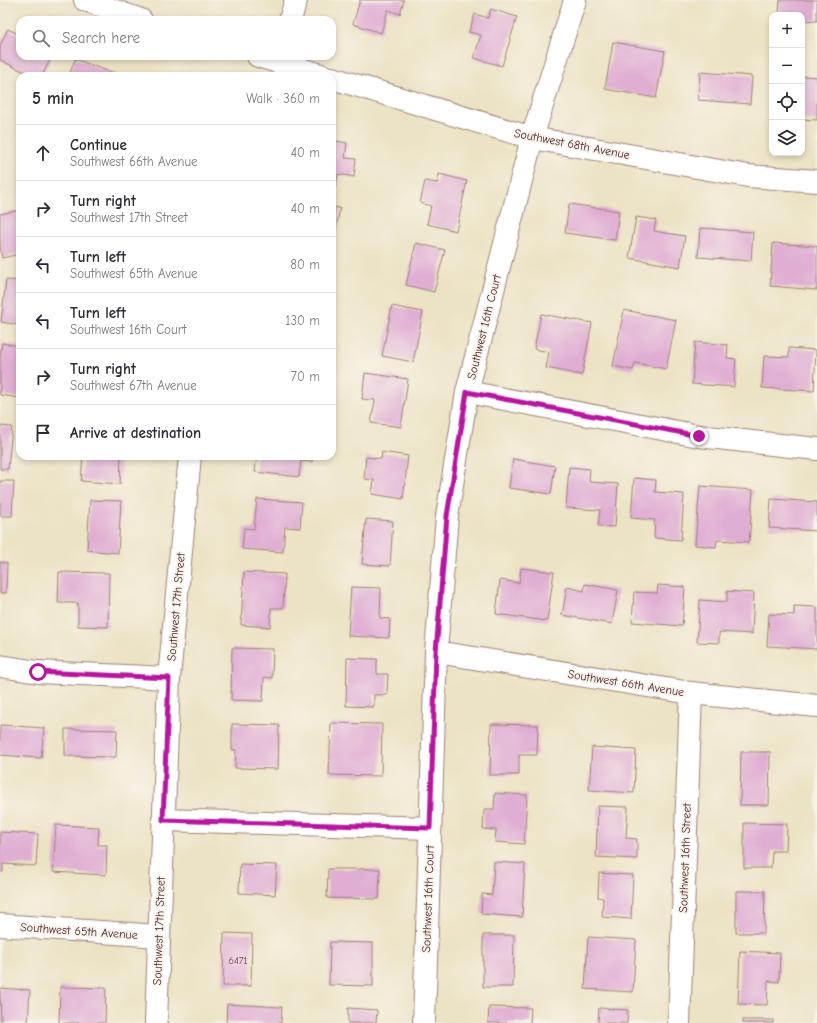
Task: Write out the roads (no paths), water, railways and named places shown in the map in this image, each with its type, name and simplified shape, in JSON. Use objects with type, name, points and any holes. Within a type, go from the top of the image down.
[{"type":"street","points":[[85,0],[130,16]]},
{"type":"street","points":[[291,16],[296,0]]},
{"type":"street","name":"Southwest 16th Court","points":[[424,1023],[436,652],[447,516],[467,392],[532,138],[575,0]]},
{"type":"street","points":[[272,62],[309,72]]},
{"type":"street","name":"Southwest 68th Avenue","points":[[336,79],[532,138],[748,176],[817,181]]},
{"type":"street","points":[[467,392],[699,436],[817,449]]},
{"type":"street","name":"Southwest 17th Street","points":[[156,1023],[169,678],[190,460]]},
{"type":"street","name":"Southwest 66th Avenue","points":[[436,652],[691,693],[817,706]]},
{"type":"street","points":[[0,666],[38,672],[169,678]]},
{"type":"street","name":"Southwest 16th Street","points":[[678,1023],[691,693]]},
{"type":"street","points":[[163,820],[430,828]]},
{"type":"street","name":"Southwest 65th Avenue","points":[[0,925],[159,936]]}]
